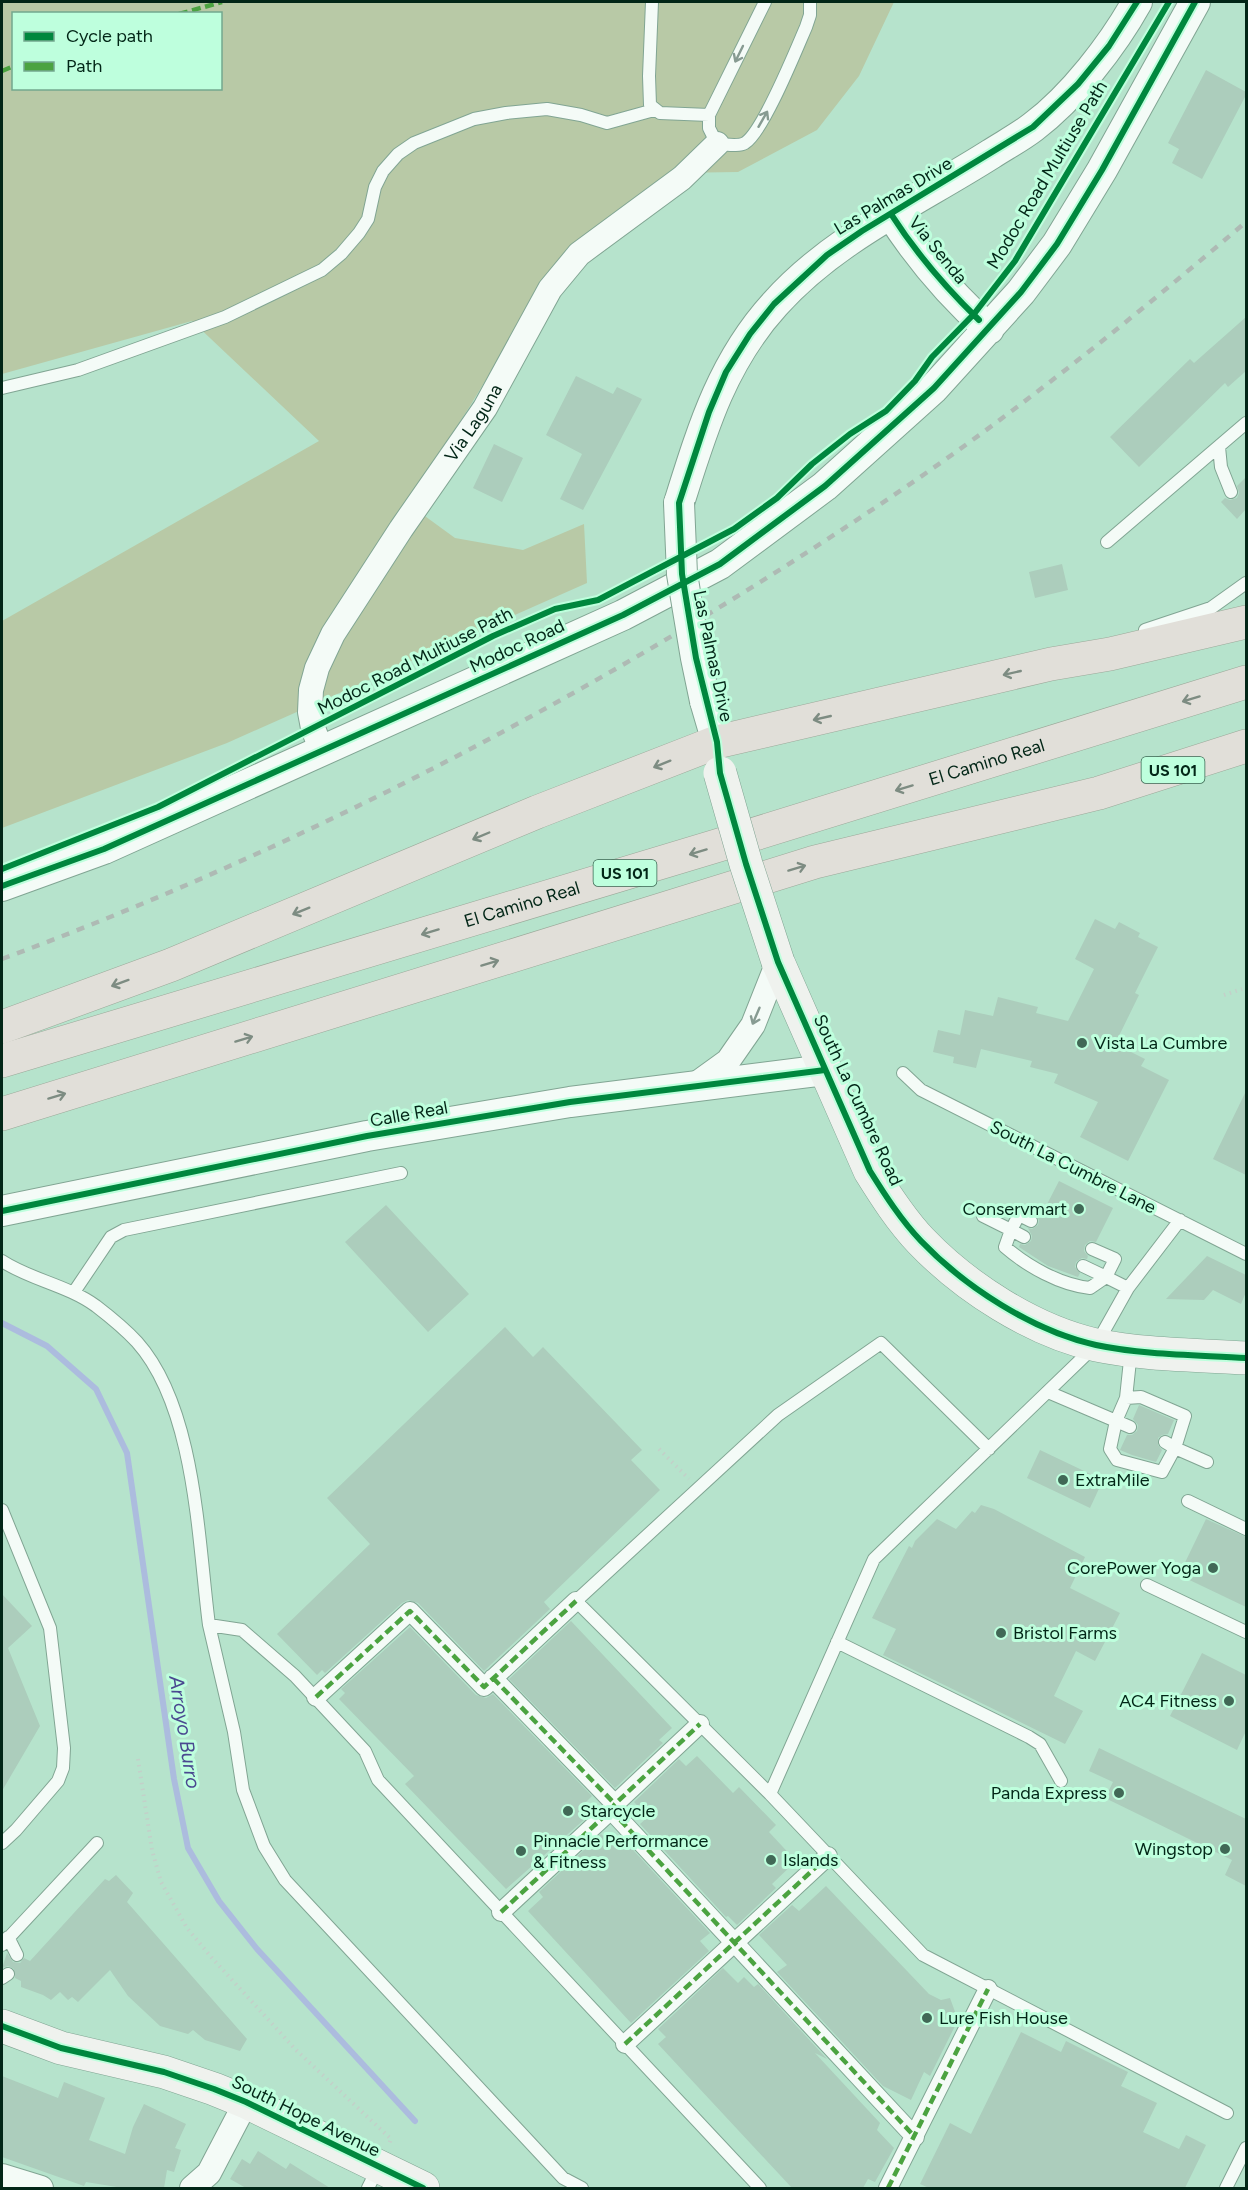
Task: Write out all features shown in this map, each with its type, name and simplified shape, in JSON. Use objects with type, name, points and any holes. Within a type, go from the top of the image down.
[{"type":"highway","points":[[2,1027],[171,964],[537,812],[718,758],[1051,664],[1110,654],[1246,622]]},
{"type":"highway","name":"El Camino Real","points":[[2,1060],[704,850],[1246,682]]},
{"type":"highway","name":"US 101","points":[[2,1114],[815,862],[1099,793],[1246,746]]},
{"type":"highway","points":[[1099,793],[1246,759]]},
{"type":"main road","name":"Las Palmas Drive","points":[[718,758],[746,864]]},
{"type":"main road","name":"South La Cumbre Road","points":[[746,864],[778,962],[870,1171],[890,1202],[920,1239],[966,1281],[999,1303],[1036,1323],[1071,1338],[1096,1345],[1131,1350],[1246,1358]]},
{"type":"main road","name":"South Hope Avenue","points":[[2,2026],[60,2048],[164,2072],[214,2089],[246,2102],[374,2178],[423,2188]]},
{"type":"street","name":"Las Palmas Drive","points":[[718,758],[696,658],[682,574],[679,503],[708,412],[726,372],[750,334],[788,290],[827,255],[1034,127],[1078,84],[1109,46],[1137,2]]},
{"type":"street","name":"Modoc Road","points":[[2,886],[104,849],[322,752],[623,615],[720,564],[825,486],[878,440],[934,388],[1021,292],[1057,244],[1102,170],[1195,2]]},
{"type":"street","name":"Via Laguna","points":[[322,752],[310,712],[311,690],[317,668],[333,634],[401,529],[485,408],[550,289],[579,254],[682,178],[717,144]]},
{"type":"street","name":"Via Senda","points":[[891,214],[903,234],[937,276],[989,329]]},
{"type":"street","points":[[692,1086],[728,1061],[753,1025],[778,962]]},
{"type":"street","name":"Calle Real","points":[[2,1211],[191,1174],[359,1137],[570,1102],[825,1070]]},
{"type":"street","points":[[316,1697],[410,1611],[484,1687],[576,1601]]},
{"type":"street","points":[[493,1678],[915,2137]]},
{"type":"street","points":[[501,1912],[700,1724]]},
{"type":"street","points":[[625,2044],[828,1856]]},
{"type":"street","points":[[888,2188],[988,1989]]},
{"type":"street","points":[[192,2188],[209,2173],[246,2102]]},
{"type":"street","points":[[2,2176],[41,2188]]},
{"type":"lane","points":[[652,2],[650,105],[660,113],[709,115]]},
{"type":"lane","points":[[765,2],[709,115],[709,128],[717,144],[743,144],[752,138],[767,113],[806,27],[810,15],[810,2]]},
{"type":"lane","points":[[2,388],[78,370],[225,317],[322,270],[341,254],[368,219],[375,187],[383,171],[398,154],[414,143],[474,119],[506,112],[547,109],[608,123],[654,110]]},
{"type":"lane","points":[[1107,542],[1246,423]]},
{"type":"lane","points":[[1219,447],[1221,467],[1231,492]]},
{"type":"lane","points":[[1110,654],[1137,633],[1211,608],[1246,583]]},
{"type":"lane","name":"South La Cumbre Lane","points":[[903,1073],[921,1090],[1246,1254]]},
{"type":"lane","points":[[74,1292],[111,1237],[124,1230],[401,1173]]},
{"type":"lane","points":[[1031,1221],[1019,1215],[1005,1247],[1017,1258],[1060,1280],[1076,1287],[1090,1288],[1106,1277],[1115,1259],[1092,1249]]},
{"type":"lane","points":[[983,1216],[1024,1237]]},
{"type":"lane","points":[[771,1794],[874,1559],[1096,1345],[1128,1288],[1180,1220]]},
{"type":"lane","points":[[2,1261],[74,1292],[96,1306],[137,1342],[170,1398],[183,1435],[209,1625],[234,1732],[243,1790],[264,1846],[285,1880],[563,2178],[582,2188]]},
{"type":"lane","points":[[1083,1266],[1128,1288]]},
{"type":"lane","points":[[989,1449],[882,1343],[778,1415],[576,1601],[771,1794],[923,1956],[1227,2113]]},
{"type":"lane","points":[[1126,1398],[1141,1397],[1185,1416],[1170,1445],[1162,1472],[1117,1460],[1110,1449],[1116,1420],[1126,1398],[1131,1350]]},
{"type":"lane","points":[[1048,1392],[1130,1427]]},
{"type":"lane","points":[[1170,1445],[1207,1462]]},
{"type":"lane","points":[[1188,1501],[1246,1528]]},
{"type":"lane","points":[[2,1510],[50,1628],[63,1748],[63,1768],[58,1780],[2,1843]]},
{"type":"lane","points":[[1147,1586],[1246,1632]]},
{"type":"lane","points":[[209,1625],[242,1630],[316,1697],[365,1751],[378,1780],[760,2188]]},
{"type":"lane","points":[[837,1642],[1029,1737],[1040,1744],[1061,1781]]},
{"type":"lane","points":[[16,1955],[5,1941],[97,1843]]},
{"type":"lane","points":[[1226,2188],[1246,2148]]},
{"type":"path","points":[[1224,995],[1242,989]]},
{"type":"path","points":[[660,1449],[698,1489]]},
{"type":"path","points":[[138,1759],[153,1850],[161,1882],[187,1928],[212,1958],[296,2050],[391,2139],[374,2178]]},
{"type":"green space","points":[[2,2],[894,2],[859,76],[817,130],[738,172],[673,173],[541,289],[470,406],[407,503],[455,538],[523,550],[584,524],[587,583],[227,743],[2,828],[2,621],[319,441],[192,321],[2,374]]},
{"type":"building","points":[[1206,70],[1246,92],[1246,95],[1202,179],[1172,163],[1179,149],[1168,143]]},
{"type":"building","points":[[1246,317],[1246,371],[1228,387],[1225,383],[1139,467],[1110,437],[1190,359],[1194,363]]},
{"type":"building","points":[[576,376],[613,394],[617,387],[642,399],[583,510],[560,499],[582,454],[546,435]]},
{"type":"building","points":[[494,444],[523,458],[502,502],[473,488]]},
{"type":"building","points":[[1246,477],[1246,509],[1237,519],[1221,502],[1225,498],[1230,500],[1237,498],[1239,493],[1237,486]]},
{"type":"building","points":[[1062,564],[1068,590],[1035,598],[1029,572]]},
{"type":"building","points":[[1095,919],[1115,929],[1119,922],[1140,933],[1138,937],[1158,947],[1135,993],[1139,995],[1115,1044],[1145,1059],[1141,1066],[1169,1080],[1128,1161],[1080,1137],[1098,1102],[1054,1083],[1058,1074],[1030,1067],[1032,1061],[981,1049],[976,1068],[953,1063],[954,1057],[933,1052],[938,1030],[960,1035],[965,1010],[993,1016],[998,997],[1038,1007],[1036,1013],[1068,1021],[1094,969],[1075,959]]},
{"type":"building","points":[[1246,1091],[1246,1175],[1213,1159]]},
{"type":"building","points":[[1059,1181],[1113,1208],[1096,1242],[1090,1241],[1085,1245],[1084,1251],[1088,1256],[1087,1259],[1082,1258],[1076,1262],[1075,1267],[1080,1273],[1078,1277],[1048,1266],[1019,1247],[1020,1244],[1025,1245],[1031,1241],[1032,1236],[1028,1228],[1032,1229],[1038,1225],[1039,1220],[1035,1214],[1041,1216]]},
{"type":"building","points":[[386,1205],[469,1294],[428,1332],[345,1242]]},
{"type":"building","points":[[1207,1256],[1246,1275],[1246,1292],[1241,1304],[1213,1290],[1204,1300],[1166,1299]]},
{"type":"building","points":[[505,1327],[533,1357],[543,1347],[642,1450],[631,1460],[660,1490],[544,1602],[550,1609],[484,1671],[418,1603],[408,1600],[325,1673],[322,1670],[317,1675],[277,1634],[370,1544],[327,1498]]},
{"type":"building","points":[[1139,1405],[1174,1420],[1168,1434],[1158,1438],[1158,1445],[1162,1450],[1156,1462],[1120,1450],[1127,1435],[1132,1435],[1137,1431],[1138,1425],[1133,1419]]},
{"type":"building","points":[[1040,1450],[1103,1480],[1090,1508],[1027,1478]]},
{"type":"building","points":[[981,1505],[994,1509],[1085,1557],[1070,1588],[1120,1613],[1095,1661],[1076,1651],[1054,1696],[1083,1711],[1065,1744],[883,1655],[896,1629],[872,1618],[909,1546],[912,1548],[915,1541],[937,1519],[956,1529],[972,1511],[975,1513]]},
{"type":"building","points":[[1206,1519],[1246,1537],[1246,1607],[1179,1575]]},
{"type":"building","points":[[2,1594],[32,1626],[8,1648],[40,1726],[2,1791]]},
{"type":"building","points":[[571,1621],[672,1728],[659,1740],[663,1743],[615,1788],[509,1679]]},
{"type":"building","points":[[410,1627],[476,1695],[486,1698],[493,1694],[592,1796],[578,1810],[586,1818],[506,1889],[405,1784],[414,1776],[339,1699],[345,1693],[341,1689]]},
{"type":"building","points":[[1202,1653],[1246,1675],[1246,1731],[1237,1750],[1170,1716]]},
{"type":"building","points":[[1099,1748],[1246,1819],[1246,1886],[1225,1875],[1232,1860],[1105,1798],[1113,1782],[1089,1771]]},
{"type":"building","points":[[697,1756],[733,1793],[739,1787],[776,1825],[769,1832],[796,1861],[772,1884],[776,1888],[737,1925],[728,1916],[726,1917],[640,1824],[648,1817],[634,1802],[679,1759],[686,1766]]},
{"type":"building","points":[[606,1833],[616,1844],[622,1838],[710,1933],[700,1941],[709,1951],[631,2023],[528,1911],[543,1897],[539,1892],[601,1834],[603,1836]]},
{"type":"building","points":[[116,1875],[133,1893],[127,1902],[247,2039],[240,2051],[205,2040],[193,2030],[188,2034],[160,2026],[128,1996],[110,1970],[78,2002],[72,1997],[68,2000],[60,1992],[51,2000],[21,1987],[21,1981],[15,1978],[14,1969],[8,1966],[2,1968],[7,1953],[13,1962],[20,1963],[24,1958],[30,1961],[105,1879],[109,1881]]},
{"type":"building","points":[[826,1886],[929,1994],[941,2000],[950,1998],[958,2020],[930,2076],[924,2072],[911,2100],[883,2086],[777,1972],[787,1965],[759,1935],[792,1905],[799,1911]]},
{"type":"building","points":[[723,1968],[738,1983],[744,1977],[754,1987],[758,1984],[827,2059],[815,2053],[880,2123],[877,2130],[894,2148],[875,2182],[868,2179],[863,2188],[792,2188],[658,2044],[666,2037],[658,2029]]},
{"type":"building","points":[[1021,2032],[1061,2052],[1066,2041],[1128,2072],[1121,2086],[1157,2103],[1143,2132],[1179,2149],[1186,2135],[1206,2145],[1185,2188],[929,2188],[920,2184],[950,2123],[971,2134]]},
{"type":"building","points":[[2,2076],[58,2098],[64,2082],[105,2098],[89,2140],[125,2154],[133,2127],[144,2104],[186,2124],[175,2148],[181,2150],[174,2172],[167,2170],[164,2188],[123,2188],[86,2182],[84,2186],[2,2157]]},
{"type":"building","points":[[258,2151],[286,2169],[290,2163],[330,2188],[246,2188],[230,2179],[242,2159],[250,2164]]},
{"type":"waterway","name":"Arroyo Burro","points":[[2,1323],[47,1346],[96,1389],[127,1453],[174,1779],[188,1848],[219,1901],[257,1949],[415,2121]]},
{"type":"railway","points":[[2,959],[234,864],[349,811],[462,754],[682,630],[789,564],[894,495],[985,431],[1117,329],[1246,222]]},
{"type":"marked path","points":[[186,12],[222,2]]},
{"type":"marked path","points":[[2,71],[12,67]]},
{"type":"marked path","points":[[316,1697],[410,1611],[484,1687],[576,1601]]},
{"type":"marked path","points":[[493,1678],[615,1804]]},
{"type":"marked path","points":[[501,1912],[700,1724]]},
{"type":"marked path","points":[[611,1810],[915,2137]]},
{"type":"marked path","points":[[625,2044],[828,1856]]},
{"type":"marked path","points":[[888,2188],[988,1989]]},
{"type":"cycle path","name":"Modoc Road Multiuse Path","points":[[1137,2],[1109,46],[1078,84],[1033,127],[862,231],[827,255],[774,304],[750,334],[726,372],[709,412],[679,503],[682,574],[696,658],[717,742],[720,773],[746,864],[778,962],[870,1171],[894,1207],[921,1241],[958,1275],[1001,1305],[1048,1329],[1096,1345],[1133,1351],[1246,1358]]},
{"type":"cycle path","name":"Modoc Road Multiuse Path","points":[[2,869],[158,807],[493,636],[555,609],[598,600],[734,529],[777,498],[812,464],[850,434],[886,411],[915,381],[932,357],[974,314],[1015,261],[1169,2]]},
{"type":"cycle path","points":[[2,886],[104,849],[623,615],[720,564],[825,486],[934,388],[1021,292],[1057,244],[1102,170],[1195,2]]},
{"type":"cycle path","points":[[891,214],[932,270],[979,320]]},
{"type":"cycle path","points":[[2,1211],[367,1136],[570,1102],[825,1070]]},
{"type":"cycle path","points":[[2,2026],[61,2048],[164,2072],[214,2089],[246,2102],[423,2188]]},
{"type":"place","name":"Vista La Cumbre","points":[[1082,1043]]},
{"type":"place","name":"Conservmart","points":[[1079,1209]]},
{"type":"place","name":"ExtraMile","points":[[1063,1480]]},
{"type":"place","name":"CorePower Yoga","points":[[1213,1568]]},
{"type":"place","name":"Bristol Farms","points":[[1001,1633]]},
{"type":"place","name":"AC4 Fitness","points":[[1229,1701]]},
{"type":"place","name":"Panda Express","points":[[1119,1793]]},
{"type":"place","name":"Starcycle","points":[[568,1811]]},
{"type":"place","name":"Wingstop","points":[[1225,1849]]},
{"type":"place","name":"Pinnacle Performance & Fitness","points":[[521,1851]]},
{"type":"place","name":"Islands","points":[[771,1860]]},
{"type":"place","name":"Lure Fish House","points":[[927,2018]]}]
